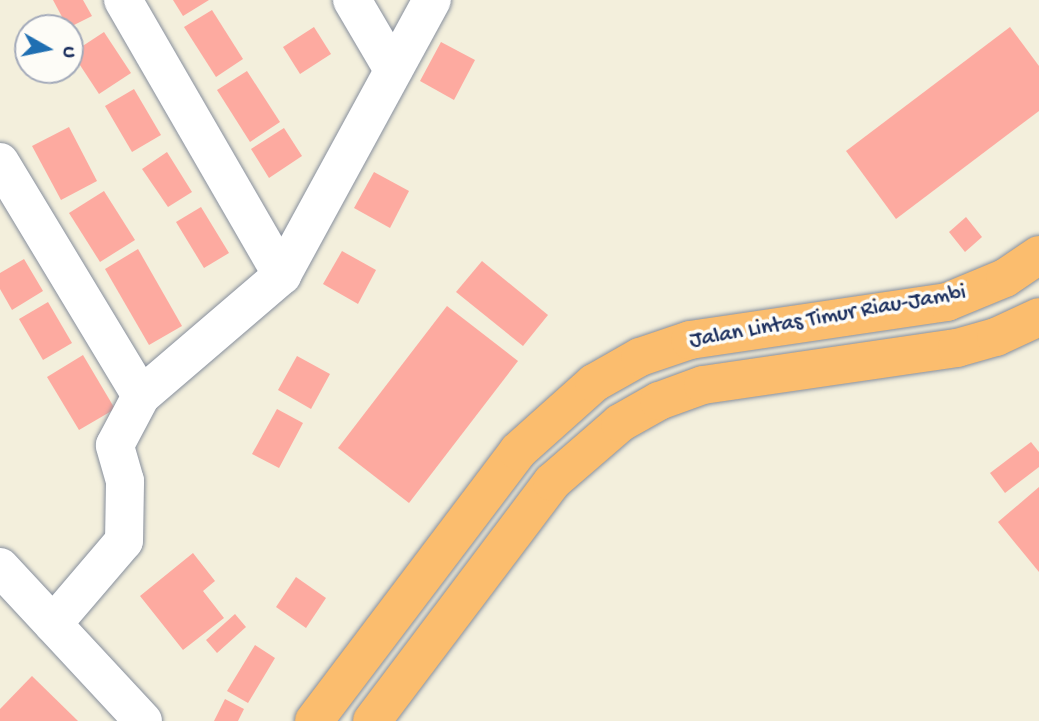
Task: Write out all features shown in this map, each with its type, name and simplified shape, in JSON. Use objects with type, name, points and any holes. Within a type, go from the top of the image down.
[{"type":"highway","name":"Jalan Lintas Timur Riau-Jambi","points":[[314,721],[518,451],[555,415],[594,383],[640,357],[690,340],[947,302],[1005,278],[1039,255]]},
{"type":"highway","name":"Jalan Lintas Timur Riau-Jambi","points":[[372,721],[552,482],[620,423],[659,401],[703,385],[957,348],[996,337],[1039,317]]},
{"type":"street","points":[[123,0],[282,275]]},
{"type":"street","points":[[352,0],[393,70]]},
{"type":"street","points":[[53,624],[124,541],[125,481],[115,444],[141,396],[282,275],[432,0]]},
{"type":"street","points":[[0,162],[141,396]]},
{"type":"street","points":[[0,567],[144,721]]},
{"type":"building","points":[[53,0],[83,0],[92,16],[84,20],[84,14],[60,14]]},
{"type":"building","points":[[173,0],[209,0],[183,16]]},
{"type":"building","points":[[212,10],[243,59],[216,77],[184,27]]},
{"type":"building","points":[[314,27],[331,54],[300,74],[283,47]]},
{"type":"building","points":[[1010,27],[1039,66],[1039,111],[896,219],[846,151]]},
{"type":"building","points":[[104,32],[131,73],[99,94],[84,71],[84,45]]},
{"type":"building","points":[[441,42],[475,60],[454,100],[420,81]]},
{"type":"building","points":[[247,71],[280,122],[250,142],[217,90]]},
{"type":"building","points":[[134,89],[161,135],[132,152],[105,106]]},
{"type":"building","points":[[69,127],[97,181],[61,200],[32,146]]},
{"type":"building","points":[[284,128],[302,156],[269,178],[251,149]]},
{"type":"building","points":[[167,152],[192,192],[168,207],[142,169]]},
{"type":"building","points":[[374,172],[409,191],[390,228],[354,208]]},
{"type":"building","points":[[104,191],[135,240],[100,262],[69,213]]},
{"type":"building","points":[[201,207],[229,253],[204,268],[176,222]]},
{"type":"building","points":[[966,217],[982,237],[965,252],[949,232]]},
{"type":"building","points":[[138,249],[182,326],[149,345],[105,269]]},
{"type":"building","points":[[342,251],[376,270],[358,304],[323,284]]},
{"type":"building","points":[[24,259],[43,291],[12,310],[0,289],[0,273]]},
{"type":"building","points":[[482,261],[548,315],[523,346],[456,292]]},
{"type":"building","points":[[48,302],[72,343],[43,360],[19,319]]},
{"type":"building","points":[[447,306],[518,361],[409,503],[338,448]]},
{"type":"building","points":[[83,355],[115,409],[79,430],[47,377]]},
{"type":"building","points":[[297,356],[330,374],[311,409],[278,390]]},
{"type":"building","points":[[277,409],[303,423],[279,468],[252,454]]},
{"type":"building","points":[[1031,442],[1039,452],[1039,467],[1005,493],[990,473]]},
{"type":"building","points":[[1039,487],[1039,572],[998,522]]},
{"type":"building","points":[[193,553],[215,581],[203,591],[224,618],[183,650],[140,596]]},
{"type":"building","points":[[296,577],[326,598],[306,628],[276,607]]},
{"type":"building","points":[[235,614],[246,627],[217,653],[206,640]]},
{"type":"building","points":[[255,645],[275,658],[248,703],[227,691]]},
{"type":"building","points":[[32,676],[78,721],[0,721],[0,709]]},
{"type":"building","points":[[225,699],[244,709],[238,721],[214,721]]}]
